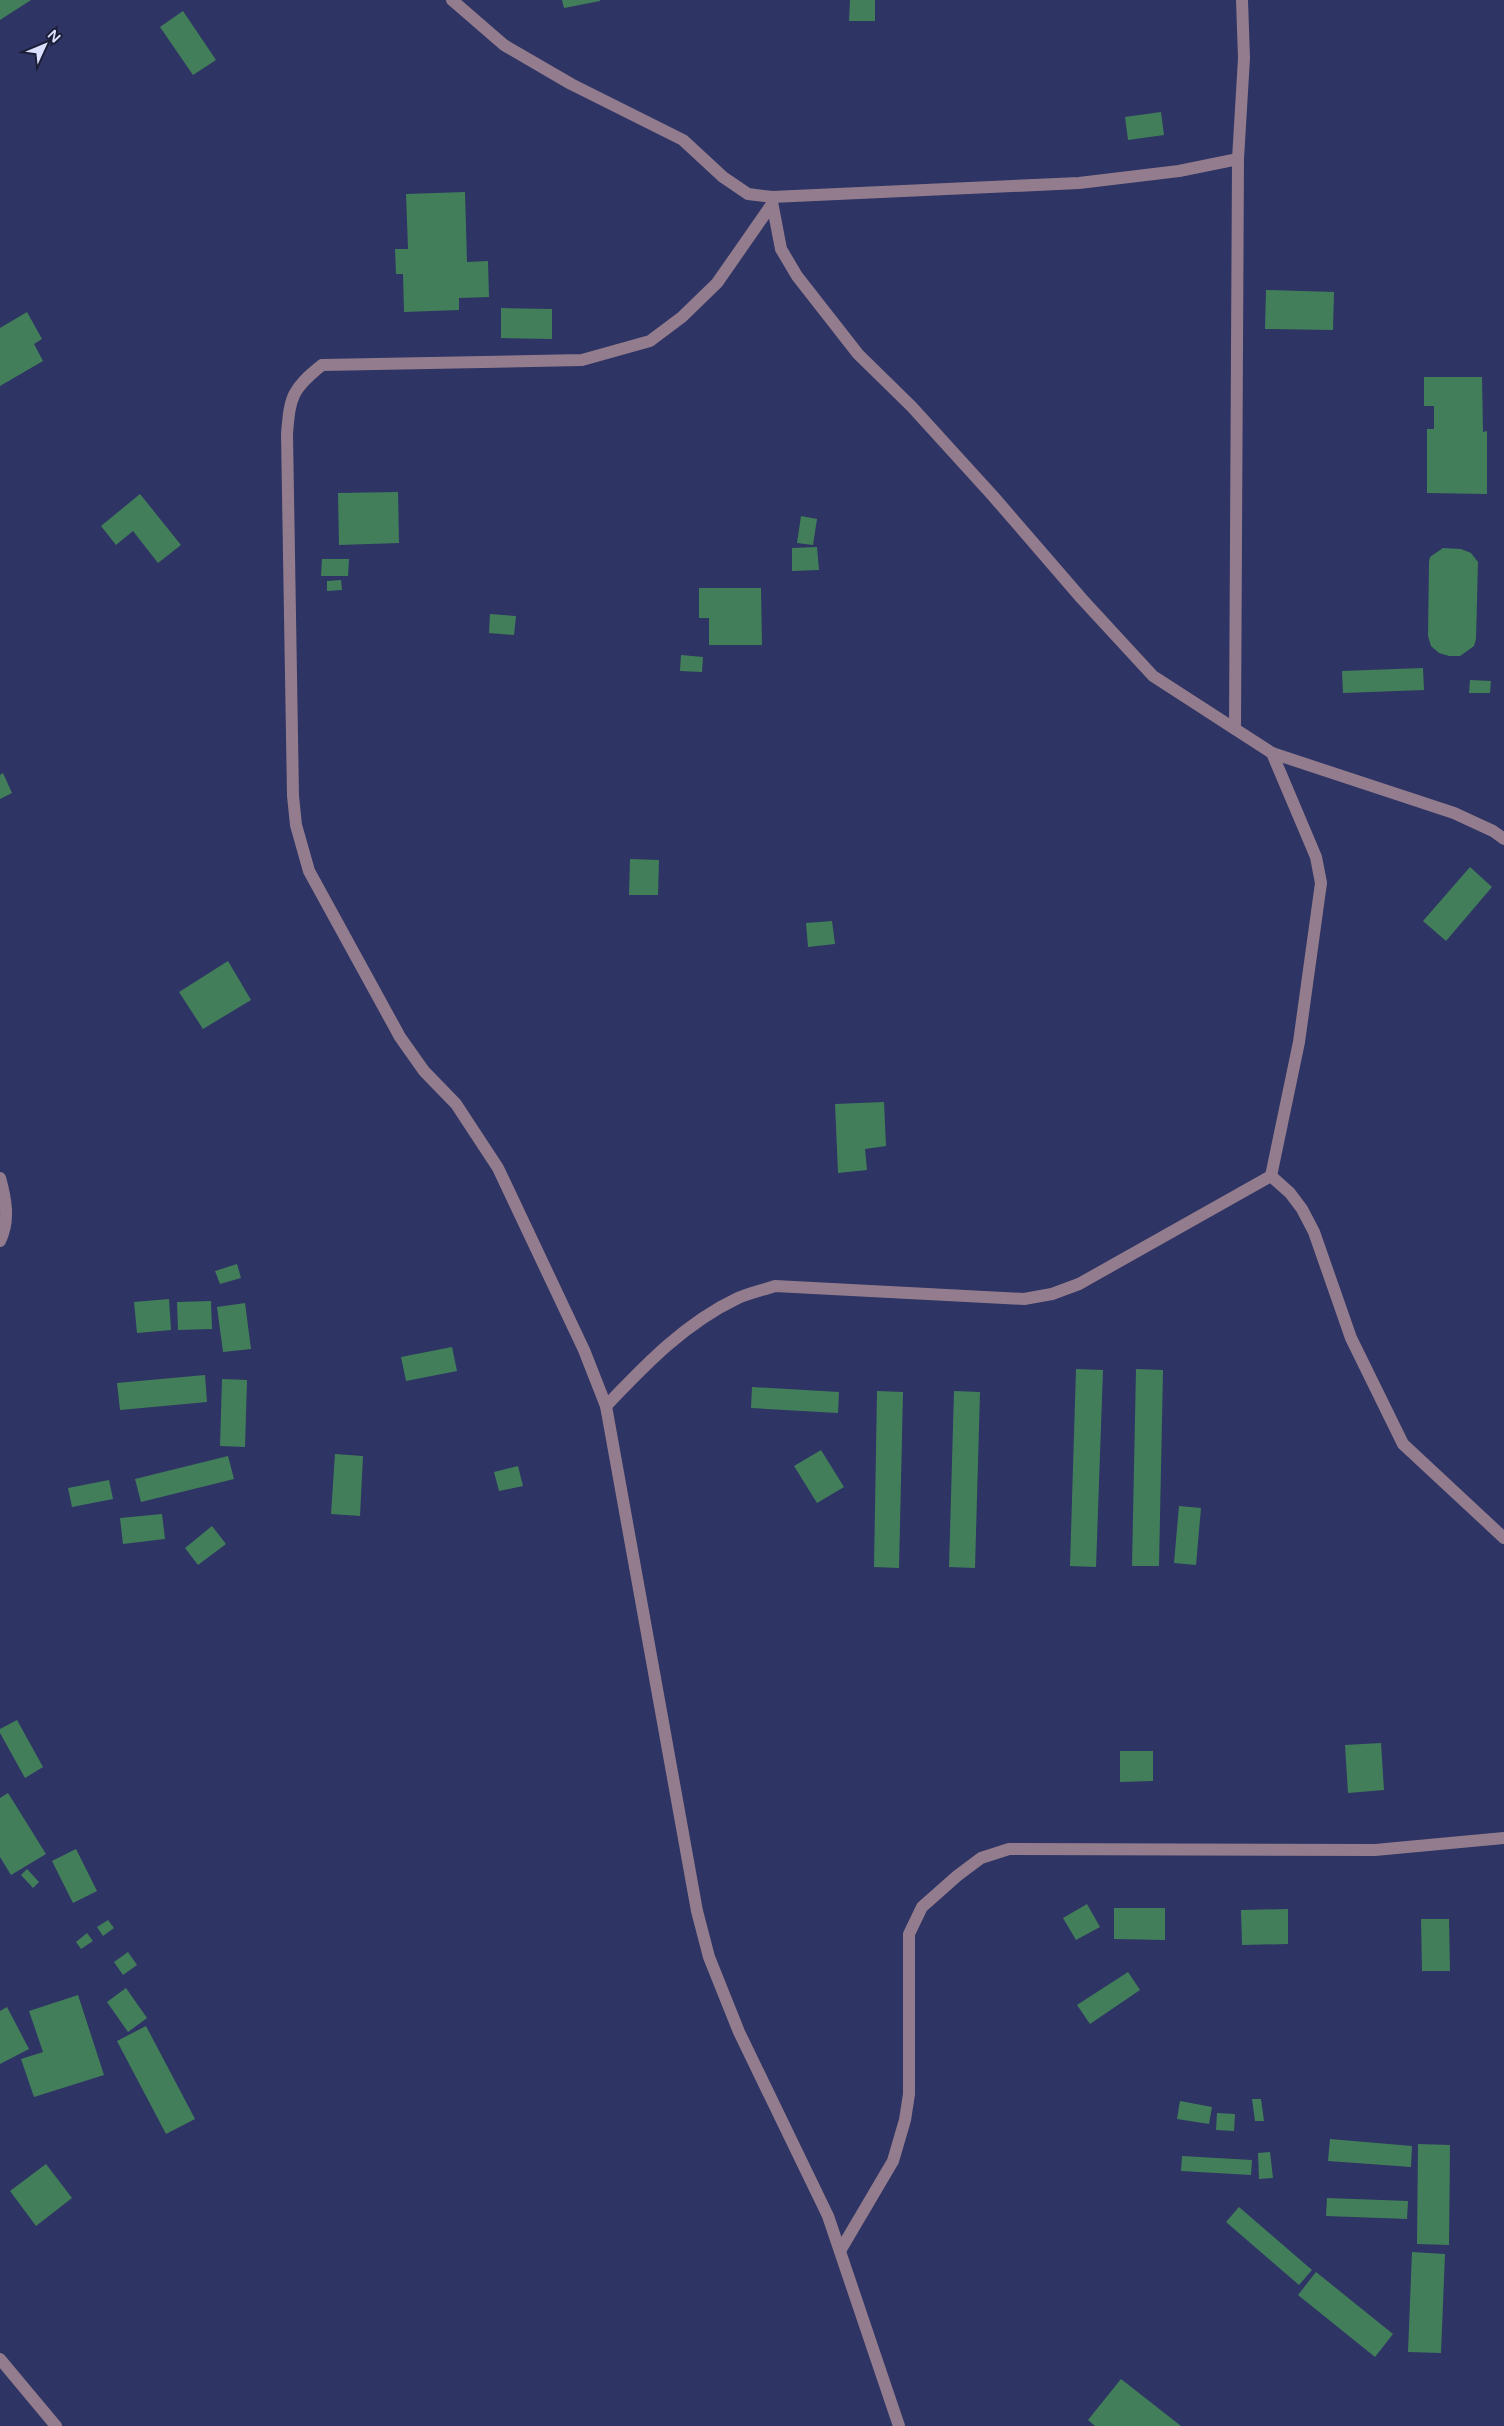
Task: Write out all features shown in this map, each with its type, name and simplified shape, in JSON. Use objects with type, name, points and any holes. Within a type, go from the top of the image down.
[{"type":"street","points":[[452,0],[504,45],[571,84],[683,140],[723,178],[748,194],[772,201],[1079,183],[1179,171],[1238,160]]},
{"type":"street","points":[[1235,729],[1238,160],[1244,58],[1242,0]]},
{"type":"street","points":[[772,201],[780,249],[797,276],[858,354],[924,421],[993,496],[1082,599],[1154,676],[1272,753],[1454,812],[1493,831],[1504,839]]},
{"type":"street","points":[[772,201],[717,283],[682,317],[650,341],[582,360],[322,365],[303,381],[292,395],[288,417],[293,796],[296,825],[309,871],[400,1037],[424,1071],[456,1104],[498,1168],[584,1350],[606,1406],[697,1911],[709,1957],[739,2032],[828,2216],[899,2426]]},
{"type":"street","points":[[606,1406],[665,1345],[690,1326],[739,1298],[775,1286],[1024,1298],[1052,1294],[1079,1284],[1271,1176],[1299,1042],[1321,883],[1316,857],[1272,753]]},
{"type":"street","points":[[1271,1176],[1290,1193],[1302,1209],[1314,1232],[1351,1338],[1403,1444],[1504,1538]]},
{"type":"street","points":[[0,1178],[7,1203],[0,1241]]},
{"type":"street","points":[[840,2251],[893,2161],[905,2120],[909,2094],[909,1934],[922,1907],[981,1858],[1009,1850],[1375,1850],[1504,1838]]},
{"type":"street","points":[[0,2359],[56,2426]]},
{"type":"building","points":[[0,0],[31,0],[0,20]]},
{"type":"building","points":[[562,0],[600,0],[600,1],[564,8]]},
{"type":"building","points":[[850,0],[875,0],[875,21],[849,21]]},
{"type":"building","points":[[183,11],[216,60],[193,75],[160,27]]},
{"type":"building","points":[[1161,112],[1164,135],[1128,140],[1125,117]]},
{"type":"building","points":[[465,192],[467,262],[488,261],[489,297],[459,298],[459,310],[404,312],[403,274],[396,274],[395,249],[408,249],[406,194]]},
{"type":"building","points":[[1266,290],[1334,292],[1333,330],[1265,329]]},
{"type":"building","points":[[501,308],[552,309],[552,339],[501,338]]},
{"type":"building","points":[[27,312],[42,339],[34,344],[43,361],[0,386],[0,328]]},
{"type":"building","points":[[1424,377],[1482,377],[1483,432],[1487,431],[1487,494],[1427,493],[1427,429],[1434,429],[1434,406],[1424,406]]},
{"type":"building","points":[[398,492],[399,543],[339,545],[338,493]]},
{"type":"building","points":[[140,494],[181,545],[158,563],[133,531],[116,545],[101,526]]},
{"type":"building","points":[[801,516],[817,519],[813,545],[797,543]]},
{"type":"building","points":[[817,547],[819,570],[792,571],[792,548]]},
{"type":"building","points":[[1443,548],[1461,549],[1471,553],[1478,562],[1476,639],[1474,646],[1460,656],[1449,656],[1439,653],[1431,646],[1428,636],[1429,562],[1430,557]]},
{"type":"building","points":[[322,559],[349,559],[348,576],[321,576]]},
{"type":"building","points":[[341,580],[342,590],[327,591],[327,581]]},
{"type":"building","points":[[699,588],[761,588],[762,645],[709,645],[709,618],[699,618]]},
{"type":"building","points":[[490,614],[516,616],[514,635],[489,633]]},
{"type":"building","points":[[681,655],[703,657],[702,672],[680,671]]},
{"type":"building","points":[[1423,668],[1424,690],[1343,693],[1342,671]]},
{"type":"building","points":[[1470,680],[1491,681],[1490,693],[1469,693]]},
{"type":"building","points":[[3,773],[12,793],[0,799],[0,775]]},
{"type":"building","points":[[630,859],[659,860],[658,895],[629,895]]},
{"type":"building","points":[[1470,867],[1492,887],[1446,941],[1423,921]]},
{"type":"building","points":[[832,921],[835,944],[808,947],[806,923]]},
{"type":"building","points":[[228,961],[251,1000],[203,1029],[179,992]]},
{"type":"building","points":[[884,1102],[886,1146],[865,1149],[867,1170],[838,1173],[835,1104]]},
{"type":"building","points":[[237,1264],[241,1278],[220,1284],[215,1271]]},
{"type":"building","points":[[169,1299],[171,1330],[137,1333],[134,1302]]},
{"type":"building","points":[[211,1301],[212,1329],[178,1330],[177,1302]]},
{"type":"building","points":[[245,1303],[251,1349],[223,1352],[217,1307]]},
{"type":"building","points":[[452,1347],[457,1371],[406,1381],[401,1357]]},
{"type":"building","points":[[1076,1369],[1103,1370],[1096,1567],[1070,1566]]},
{"type":"building","points":[[1136,1369],[1163,1370],[1159,1566],[1132,1566]]},
{"type":"building","points":[[205,1375],[207,1402],[120,1410],[117,1383]]},
{"type":"building","points":[[222,1379],[247,1380],[245,1447],[220,1446]]},
{"type":"building","points":[[752,1387],[839,1392],[838,1413],[751,1408]]},
{"type":"building","points":[[877,1391],[903,1392],[899,1568],[874,1567]]},
{"type":"building","points":[[954,1391],[980,1392],[975,1568],[949,1567]]},
{"type":"building","points":[[821,1450],[844,1487],[817,1503],[794,1466]]},
{"type":"building","points":[[335,1454],[363,1456],[360,1516],[331,1514]]},
{"type":"building","points":[[228,1456],[234,1479],[141,1502],[135,1479]]},
{"type":"building","points":[[518,1466],[523,1486],[499,1491],[494,1472]]},
{"type":"building","points":[[109,1480],[113,1499],[72,1507],[68,1488]]},
{"type":"building","points":[[1179,1506],[1201,1508],[1196,1565],[1174,1563]]},
{"type":"building","points":[[162,1514],[165,1539],[123,1544],[120,1518]]},
{"type":"building","points":[[212,1526],[226,1544],[198,1565],[185,1548]]},
{"type":"building","points":[[17,1720],[43,1767],[25,1778],[0,1733],[0,1729]]},
{"type":"building","points":[[1381,1743],[1384,1790],[1348,1793],[1345,1745]]},
{"type":"building","points":[[1120,1751],[1153,1751],[1153,1781],[1120,1782]]},
{"type":"building","points":[[8,1793],[46,1854],[11,1875],[0,1857],[0,1798]]},
{"type":"building","points":[[76,1849],[97,1891],[73,1903],[52,1861]]},
{"type":"building","points":[[27,1869],[39,1882],[33,1888],[21,1875]]},
{"type":"building","points":[[1087,1904],[1100,1927],[1076,1940],[1063,1918]]},
{"type":"building","points":[[1114,1908],[1165,1908],[1165,1940],[1114,1939]]},
{"type":"building","points":[[1288,1909],[1288,1944],[1242,1945],[1241,1910]]},
{"type":"building","points":[[1421,1919],[1449,1919],[1450,1971],[1422,1971]]},
{"type":"building","points":[[108,1920],[114,1928],[103,1936],[97,1927]]},
{"type":"building","points":[[87,1933],[93,1941],[81,1949],[76,1942]]},
{"type":"building","points":[[128,1952],[137,1965],[123,1975],[114,1962]]},
{"type":"building","points":[[1128,1972],[1140,1990],[1090,2024],[1077,2005]]},
{"type":"building","points":[[126,1988],[147,2018],[128,2032],[107,2002]]},
{"type":"building","points":[[78,1995],[104,2075],[34,2097],[21,2059],[43,2052],[29,2011]]},
{"type":"building","points":[[7,2007],[29,2049],[0,2064],[0,2011]]},
{"type":"building","points":[[146,2026],[195,2119],[166,2134],[117,2041]]},
{"type":"building","points":[[1252,2099],[1261,2099],[1264,2121],[1255,2121]]},
{"type":"building","points":[[1180,2101],[1212,2107],[1209,2124],[1177,2119]]},
{"type":"building","points":[[1217,2113],[1235,2114],[1234,2131],[1216,2130]]},
{"type":"building","points":[[1330,2139],[1412,2146],[1411,2167],[1328,2161]]},
{"type":"building","points":[[1418,2144],[1450,2145],[1449,2245],[1417,2244]]},
{"type":"building","points":[[1270,2152],[1273,2178],[1259,2179],[1258,2153]]},
{"type":"building","points":[[1182,2156],[1252,2160],[1251,2175],[1181,2171]]},
{"type":"building","points":[[46,2164],[72,2198],[36,2226],[10,2191]]},
{"type":"building","points":[[1327,2198],[1408,2201],[1407,2219],[1326,2216]]},
{"type":"building","points":[[1239,2207],[1312,2270],[1299,2285],[1226,2222]]},
{"type":"building","points":[[1412,2252],[1445,2254],[1441,2353],[1408,2352]]},
{"type":"building","points":[[1316,2272],[1393,2334],[1375,2357],[1298,2295]]},
{"type":"building","points":[[1121,2379],[1181,2426],[1095,2426],[1088,2420]]}]
